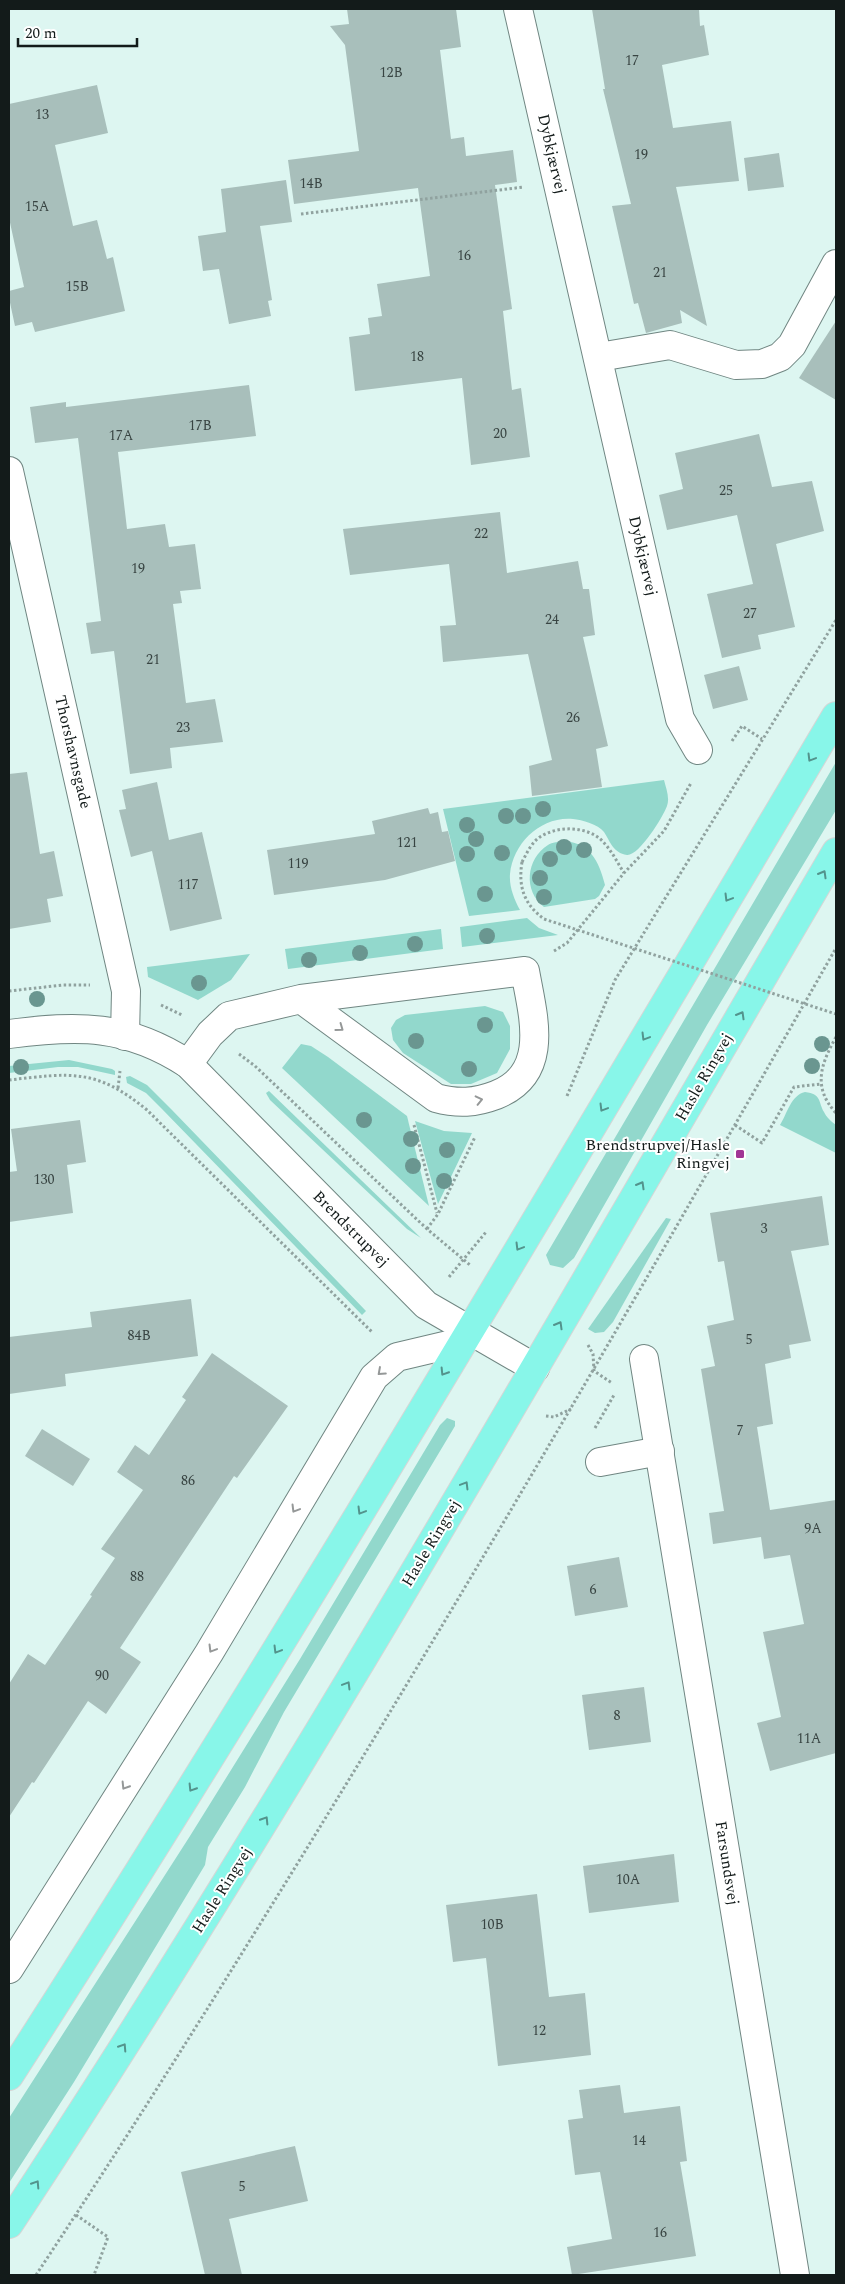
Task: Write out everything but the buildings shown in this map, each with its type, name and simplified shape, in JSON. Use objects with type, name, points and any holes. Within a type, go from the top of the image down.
[{"type":"main road","points":[[9,2076],[258,1683],[836,716]]},
{"type":"main road","name":"Hasle Ringvej","points":[[9,2224],[176,1965],[322,1727],[535,1368],[836,852]]},
{"type":"street","name":"Dybkjærvej","points":[[518,9],[599,357],[680,719],[698,750]]},
{"type":"street","points":[[599,357],[670,345],[736,365],[762,364],[780,357],[792,345],[836,264]]},
{"type":"street","name":"Thorshavnsgade","points":[[9,471],[126,991],[125,1036]]},
{"type":"street","points":[[188,1064],[210,1034],[230,1016],[301,999],[525,971],[534,1023],[534,1044],[531,1062],[524,1075],[512,1086],[483,1100],[467,1103],[451,1102],[436,1098],[301,999]]},
{"type":"street","name":"Brendstrupvej","points":[[9,1034],[79,1028],[125,1036],[169,1052],[188,1064],[426,1305],[535,1368]]},
{"type":"street","points":[[9,1969],[209,1653],[374,1377],[397,1357],[452,1344],[470,1330]]},
{"type":"street","name":"Farsundsvej","points":[[644,1359],[795,2275]]},
{"type":"street","points":[[600,1462],[660,1451]]},
{"type":"path","points":[[301,214],[559,183]]},
{"type":"path","points":[[564,1103],[614,980],[836,620]]},
{"type":"path","points":[[727,748],[742,726],[762,739]]},
{"type":"path","points":[[525,971],[567,943],[624,873],[664,831],[691,781]]},
{"type":"path","points":[[624,873],[608,848],[598,838],[587,832],[571,828],[555,830],[541,837],[529,848],[522,862],[521,888],[526,901],[534,912],[544,920],[836,1014]]},
{"type":"path","points":[[36,2275],[219,1990],[354,1772],[594,1371],[836,948]]},
{"type":"path","points":[[836,1037],[824,1059],[821,1071],[821,1084],[824,1096],[836,1113]]},
{"type":"path","points":[[9,1080],[54,1075],[81,1076],[107,1082],[127,1093],[147,1110],[397,1357]]},
{"type":"path","points":[[735,1125],[762,1143],[794,1087],[821,1084]]},
{"type":"path","points":[[424,1089],[410,1112],[438,1214]]},
{"type":"path","points":[[427,1230],[438,1214],[481,1126],[483,1100]]},
{"type":"path","points":[[426,1305],[491,1226]]},
{"type":"path","points":[[594,1371],[619,1388],[583,1447],[588,1465],[600,1462]]},
{"type":"path","points":[[76,2215],[108,2237],[94,2274]]},
{"type":"green space","points":[[836,762],[836,810],[707,1025],[574,1258],[563,1268],[550,1265],[546,1255]]},
{"type":"green space","points":[[664,780],[668,796],[667,806],[650,835],[632,854],[627,855],[618,852],[604,832],[590,823],[573,819],[561,819],[550,822],[540,827],[523,842],[512,863],[510,883],[520,910],[469,916],[443,809]]},
{"type":"green space","points":[[564,841],[573,842],[587,849],[600,868],[605,885],[599,896],[595,899],[544,907],[537,900],[530,884],[532,867],[535,858],[548,845]]},
{"type":"green space","points":[[527,918],[539,928],[558,935],[462,947],[460,927]]},
{"type":"green space","points":[[441,929],[443,949],[288,969],[285,949]]},
{"type":"green space","points":[[250,954],[231,980],[198,1000],[148,977],[147,967]]},
{"type":"green space","points":[[485,1006],[503,1012],[510,1026],[510,1049],[497,1073],[471,1084],[451,1084],[403,1053],[393,1040],[391,1028],[396,1020],[405,1015]]},
{"type":"green space","points":[[301,1044],[311,1046],[328,1057],[407,1116],[429,1206],[282,1068]]},
{"type":"green space","points":[[69,1060],[112,1069],[115,1071],[115,1075],[78,1067],[58,1067],[9,1073],[9,1066]]},
{"type":"green space","points":[[130,1076],[147,1085],[172,1110],[366,1311],[362,1315],[146,1093],[127,1083],[126,1077]]},
{"type":"green space","points":[[269,1091],[421,1238],[407,1229],[270,1100],[266,1093]]},
{"type":"green space","points":[[805,1092],[819,1099],[826,1116],[836,1125],[836,1153],[780,1125],[796,1097]]},
{"type":"green space","points":[[415,1121],[444,1131],[472,1133],[438,1204]]},
{"type":"green space","points":[[666,1218],[671,1219],[613,1322],[604,1332],[595,1333],[588,1329]]},
{"type":"green space","points":[[447,1418],[455,1421],[455,1426],[284,1712],[245,1787],[208,1847],[205,1865],[74,2082],[9,2183],[9,2118],[190,1836],[300,1659],[440,1425]]},
{"type":"place","name":"Brendstrupvej/Hasle Ringvej","points":[[740,1154]]}]
